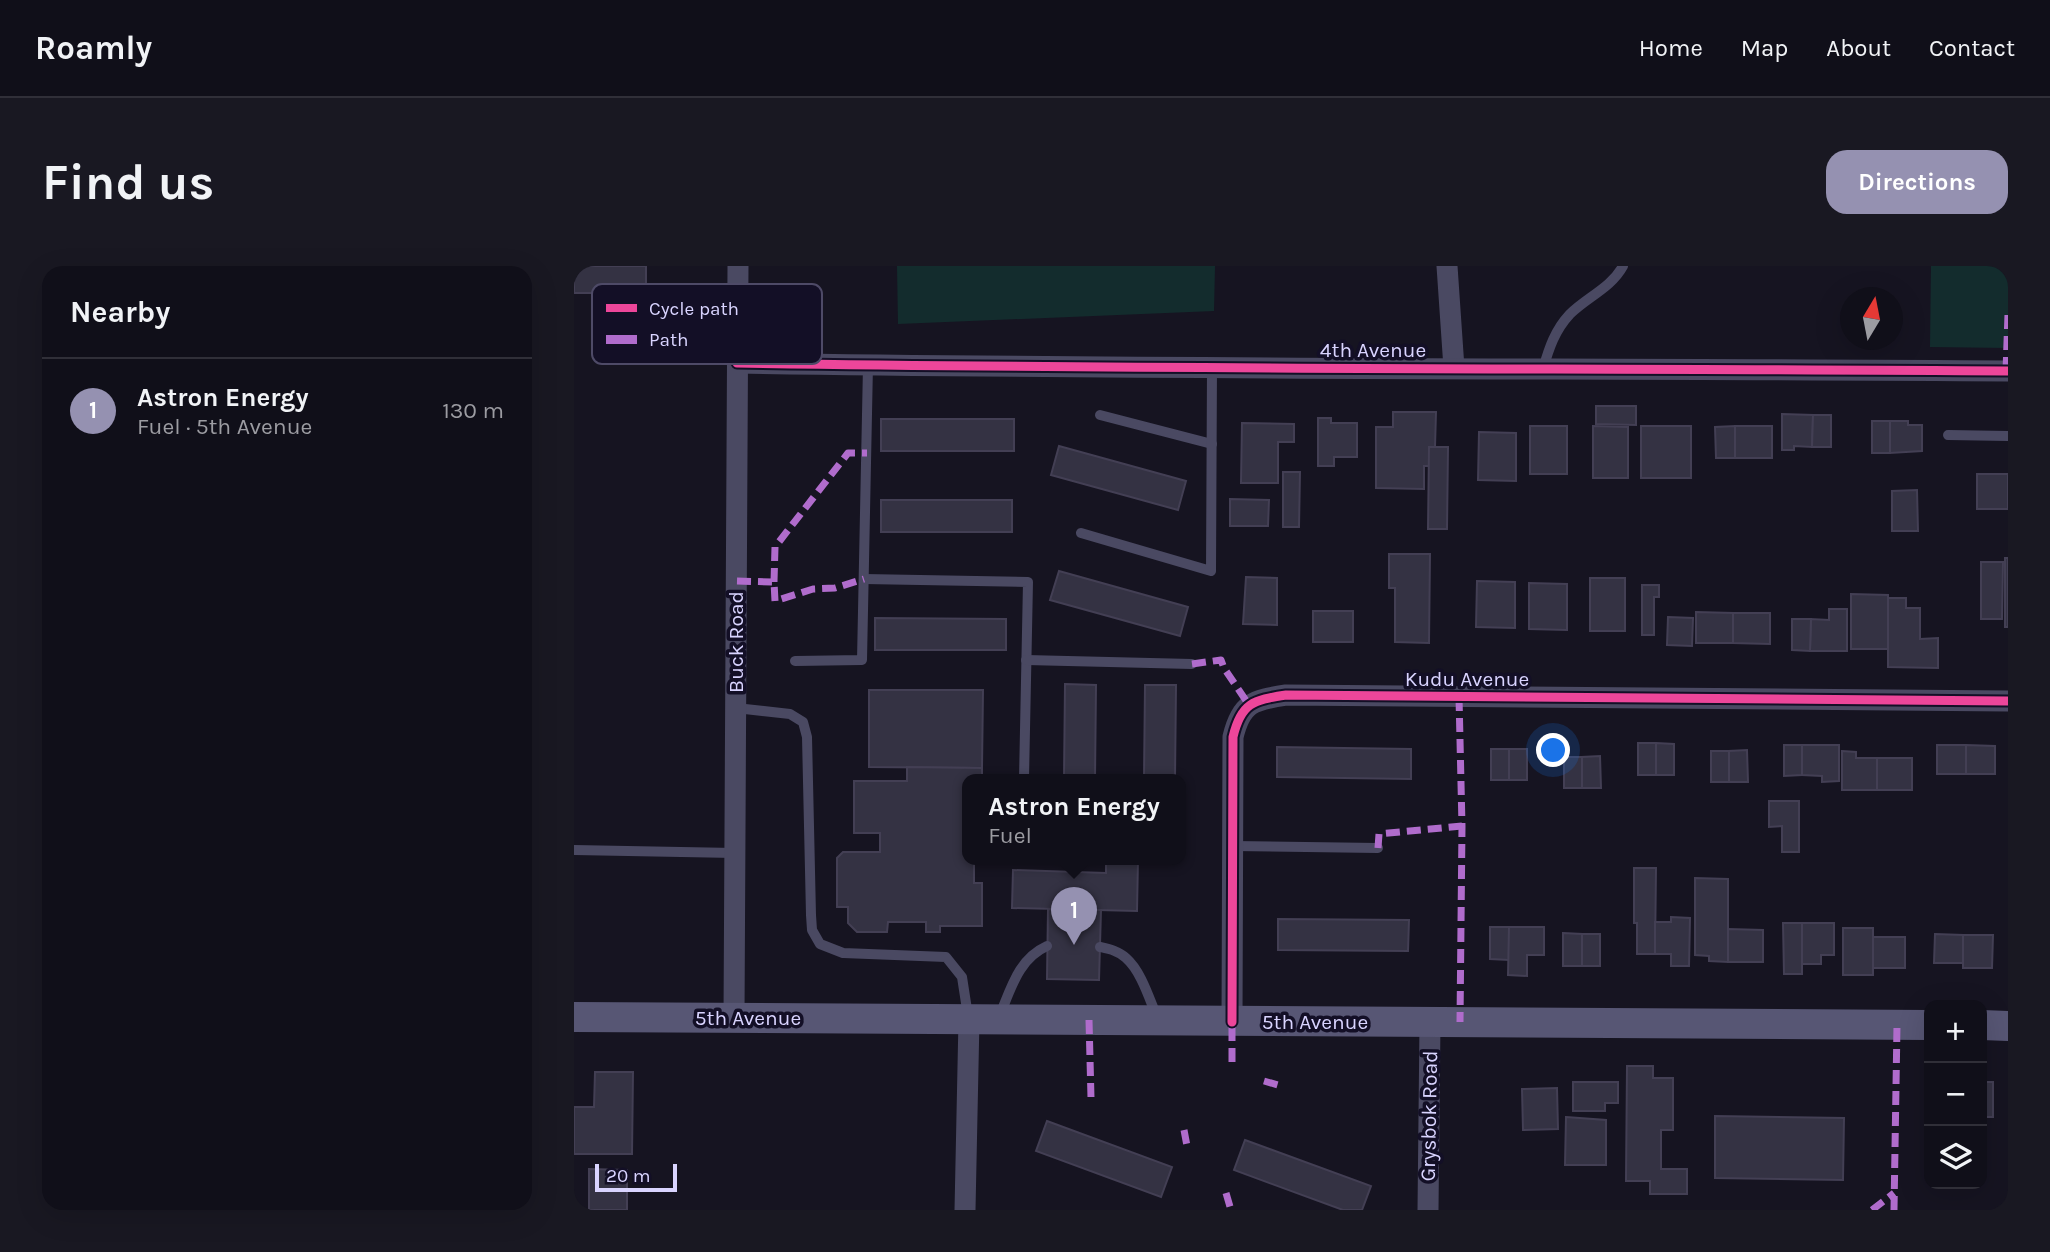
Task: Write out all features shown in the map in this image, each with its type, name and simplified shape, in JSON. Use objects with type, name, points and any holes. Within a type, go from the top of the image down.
[{"type":"main road","name":"5th Avenue","points":[[574,1017],[1924,1025]]},
{"type":"main road","points":[[1987,1026],[2008,1026]]},
{"type":"street","name":"Buck Road","points":[[738,266],[738,284]]},
{"type":"street","points":[[1447,266],[1454,368]]},
{"type":"street","name":"Buck Road","points":[[734,1017],[737,364]]},
{"type":"street","name":"4th Avenue","points":[[802,364],[2008,372]]},
{"type":"street","name":"Kudu Avenue","points":[[1232,1022],[1233,737],[1237,719],[1248,705],[1286,695],[2008,701]]},
{"type":"street","points":[[965,1210],[983,1019]]},
{"type":"street","name":"Grysbok Road","points":[[1428,1210],[1430,1022]]},
{"type":"lane","points":[[1544,369],[1557,330],[1571,313],[1618,277],[1623,266]]},
{"type":"lane","points":[[795,661],[862,660],[868,365]]},
{"type":"lane","points":[[1081,533],[1211,571],[1212,368]]},
{"type":"lane","points":[[1100,415],[1212,444]]},
{"type":"lane","points":[[1948,435],[2008,436]]},
{"type":"lane","points":[[864,579],[1028,582],[1024,774]]},
{"type":"lane","points":[[1026,660],[1192,664]]},
{"type":"lane","points":[[736,708],[790,714],[803,722],[807,737],[811,923],[820,944],[843,953],[946,957],[962,977],[983,1019],[1027,959],[1035,951],[1047,946]]},
{"type":"lane","points":[[1233,846],[1378,848]]},
{"type":"lane","points":[[574,850],[735,853]]},
{"type":"lane","points":[[1100,947],[1116,951],[1126,958],[1136,971],[1159,1021]]},
{"type":"green space","points":[[897,266],[1215,266],[1214,311],[898,324]]},
{"type":"green space","points":[[1931,266],[2008,266],[2008,348],[1930,347]]},
{"type":"building","points":[[574,266],[646,266],[646,284],[592,284],[592,293],[574,293]]},
{"type":"building","points":[[1596,406],[1636,406],[1636,425],[1596,424]]},
{"type":"building","points":[[1393,412],[1436,412],[1435,447],[1429,447],[1429,466],[1424,466],[1424,489],[1376,488],[1376,427],[1393,427]]},
{"type":"building","points":[[1782,414],[1813,415],[1812,447],[1794,446],[1794,450],[1782,450]]},
{"type":"building","points":[[1813,415],[1831,415],[1831,447],[1812,447]]},
{"type":"building","points":[[1318,418],[1331,418],[1331,423],[1357,423],[1357,457],[1334,457],[1334,466],[1318,466]]},
{"type":"building","points":[[881,419],[1014,419],[1014,451],[881,451]]},
{"type":"building","points":[[1872,421],[1890,421],[1890,453],[1872,453]]},
{"type":"building","points":[[1890,421],[1908,421],[1908,425],[1922,425],[1922,451],[1890,453]]},
{"type":"building","points":[[1242,423],[1294,424],[1294,442],[1278,442],[1278,483],[1241,483]]},
{"type":"building","points":[[1530,426],[1567,426],[1567,474],[1530,474]]},
{"type":"building","points":[[1593,426],[1628,427],[1628,478],[1593,478]]},
{"type":"building","points":[[1641,426],[1691,426],[1691,478],[1641,478]]},
{"type":"building","points":[[1735,426],[1735,458],[1716,458],[1715,427]]},
{"type":"building","points":[[1735,426],[1772,426],[1772,458],[1735,458]]},
{"type":"building","points":[[1479,432],[1516,433],[1516,481],[1478,480]]},
{"type":"building","points":[[1059,446],[1186,481],[1178,510],[1051,475]]},
{"type":"building","points":[[1429,447],[1448,447],[1447,529],[1428,529]]},
{"type":"building","points":[[1283,472],[1300,472],[1299,527],[1283,527]]},
{"type":"building","points":[[1977,474],[2008,474],[2008,509],[1977,509]]},
{"type":"building","points":[[1917,490],[1918,531],[1892,531],[1892,491]]},
{"type":"building","points":[[1230,499],[1269,500],[1268,526],[1230,526]]},
{"type":"building","points":[[881,500],[1012,500],[1012,532],[881,532]]},
{"type":"building","points":[[1389,554],[1430,554],[1429,643],[1395,642],[1395,588],[1389,588]]},
{"type":"building","points":[[2005,558],[2008,558],[2008,627],[2005,627]]},
{"type":"building","points":[[1981,562],[2003,562],[2002,619],[1981,619]]},
{"type":"building","points":[[1059,571],[1188,607],[1180,636],[1050,600]]},
{"type":"building","points":[[1246,577],[1277,578],[1277,625],[1243,624]]},
{"type":"building","points":[[1590,578],[1625,578],[1625,631],[1590,631]]},
{"type":"building","points":[[1477,581],[1515,582],[1515,628],[1476,627]]},
{"type":"building","points":[[1529,583],[1567,584],[1567,630],[1529,629]]},
{"type":"building","points":[[1642,585],[1659,585],[1659,597],[1654,597],[1654,635],[1642,635]]},
{"type":"building","points":[[1851,594],[1888,595],[1888,649],[1851,649]]},
{"type":"building","points":[[1888,598],[1906,598],[1906,608],[1920,608],[1920,639],[1938,638],[1938,668],[1888,667]]},
{"type":"building","points":[[1829,609],[1847,609],[1847,651],[1810,651],[1811,619],[1829,620]]},
{"type":"building","points":[[1313,611],[1353,611],[1353,642],[1313,642]]},
{"type":"building","points":[[1696,612],[1733,613],[1733,643],[1696,643]]},
{"type":"building","points":[[1733,613],[1770,613],[1770,644],[1733,643]]},
{"type":"building","points":[[1668,617],[1693,618],[1692,646],[1667,645]]},
{"type":"building","points":[[875,618],[1006,619],[1006,650],[875,650]]},
{"type":"building","points":[[1792,619],[1811,619],[1810,651],[1792,650]]},
{"type":"building","points":[[1065,684],[1096,685],[1095,774],[1064,774]]},
{"type":"building","points":[[1145,685],[1176,685],[1175,774],[1144,774]]},
{"type":"building","points":[[869,690],[983,690],[982,768],[869,767]]},
{"type":"building","points":[[1638,743],[1656,743],[1656,775],[1638,775]]},
{"type":"building","points":[[1656,743],[1674,744],[1674,775],[1656,775]]},
{"type":"building","points":[[1784,745],[1802,745],[1802,775],[1784,776]]},
{"type":"building","points":[[1802,745],[1839,745],[1839,781],[1822,782],[1822,776],[1802,775]]},
{"type":"building","points":[[1937,745],[1966,745],[1966,774],[1937,774]]},
{"type":"building","points":[[1966,745],[1995,746],[1995,774],[1966,774]]},
{"type":"building","points":[[1277,747],[1411,749],[1411,779],[1277,777]]},
{"type":"building","points":[[1491,749],[1509,749],[1509,780],[1491,780]]},
{"type":"building","points":[[1509,749],[1527,749],[1527,780],[1509,780]]},
{"type":"building","points":[[1747,750],[1748,782],[1729,782],[1729,751]]},
{"type":"building","points":[[1711,751],[1729,751],[1729,782],[1711,782]]},
{"type":"building","points":[[1842,751],[1856,752],[1856,758],[1877,758],[1877,790],[1842,790]]},
{"type":"building","points":[[1600,756],[1601,788],[1582,788],[1582,757]]},
{"type":"building","points":[[1564,757],[1582,757],[1582,788],[1564,788]]},
{"type":"building","points":[[1877,758],[1912,758],[1912,790],[1877,790]]},
{"type":"building","points":[[907,767],[982,768],[982,774],[962,774],[962,865],[974,865],[974,883],[982,883],[982,926],[940,926],[940,932],[926,932],[926,922],[888,922],[887,932],[857,932],[848,923],[848,907],[837,907],[837,858],[843,852],[880,852],[880,833],[854,833],[854,781],[907,781]]},
{"type":"building","points":[[1769,801],[1799,801],[1799,852],[1782,852],[1782,826],[1769,827]]},
{"type":"building","points":[[1106,865],[1138,865],[1137,911],[1012,908],[1013,870],[1106,873]]},
{"type":"building","points":[[1634,868],[1656,868],[1655,954],[1637,954]]},
{"type":"building","points":[[1695,878],[1728,879],[1728,962],[1709,961],[1709,956],[1695,955]]},
{"type":"building","points":[[1048,909],[1101,910],[1099,980],[1047,979]]},
{"type":"building","points":[[1671,917],[1690,918],[1689,966],[1671,966],[1671,954],[1655,954],[1655,922],[1671,922]]},
{"type":"building","points":[[1278,919],[1409,920],[1408,951],[1278,950]]},
{"type":"building","points":[[1783,923],[1802,923],[1802,974],[1784,974]]},
{"type":"building","points":[[1802,923],[1834,923],[1834,955],[1821,955],[1821,964],[1802,964]]},
{"type":"building","points":[[1490,927],[1509,927],[1509,960],[1490,959]]},
{"type":"building","points":[[1509,927],[1544,927],[1544,955],[1527,955],[1527,976],[1508,975]]},
{"type":"building","points":[[1843,928],[1873,928],[1873,975],[1843,975]]},
{"type":"building","points":[[1728,929],[1763,930],[1763,962],[1728,962]]},
{"type":"building","points":[[1563,933],[1582,934],[1582,966],[1563,966]]},
{"type":"building","points":[[1582,934],[1600,934],[1600,966],[1582,966]]},
{"type":"building","points":[[1935,934],[1963,935],[1963,963],[1934,963]]},
{"type":"building","points":[[1963,935],[1993,935],[1992,968],[1963,968]]},
{"type":"building","points":[[1873,937],[1905,937],[1905,968],[1873,968]]},
{"type":"building","points":[[1627,1066],[1653,1066],[1653,1078],[1673,1078],[1673,1130],[1661,1130],[1661,1169],[1687,1169],[1687,1194],[1650,1194],[1650,1181],[1626,1181]]},
{"type":"building","points":[[595,1072],[633,1072],[632,1154],[574,1154],[574,1107],[594,1107]]},
{"type":"building","points":[[1573,1082],[1618,1082],[1618,1103],[1605,1103],[1605,1111],[1573,1111]]},
{"type":"building","points":[[1987,1082],[1993,1082],[1993,1117],[1987,1117]]},
{"type":"building","points":[[1557,1088],[1558,1129],[1523,1130],[1522,1089]]},
{"type":"building","points":[[1715,1116],[1844,1118],[1843,1180],[1715,1178]]},
{"type":"building","points":[[1566,1117],[1606,1120],[1606,1165],[1565,1165]]},
{"type":"building","points":[[1047,1121],[1172,1167],[1161,1197],[1036,1151]]},
{"type":"building","points":[[1245,1140],[1371,1186],[1362,1210],[1343,1210],[1234,1170]]},
{"type":"building","points":[[589,1169],[627,1170],[627,1210],[589,1210]]},
{"type":"marked path","points":[[2006,371],[2008,314]]},
{"type":"marked path","points":[[774,582],[775,547],[848,453],[867,453]]},
{"type":"marked path","points":[[737,581],[774,582],[775,601],[813,589],[835,588],[864,579]]},
{"type":"marked path","points":[[1192,664],[1221,660],[1249,705]]},
{"type":"marked path","points":[[1459,697],[1462,826],[1460,1022]]},
{"type":"marked path","points":[[1378,848],[1379,834],[1462,826]]},
{"type":"marked path","points":[[1089,1020],[1091,1098]]},
{"type":"marked path","points":[[1232,1022],[1232,1062]]},
{"type":"marked path","points":[[1894,1210],[1897,1025]]},
{"type":"marked path","points":[[1264,1081],[1278,1085]]},
{"type":"marked path","points":[[1184,1130],[1187,1146]]},
{"type":"marked path","points":[[1226,1193],[1231,1210]]},
{"type":"marked path","points":[[1872,1210],[1894,1193]]},
{"type":"cycle path","points":[[816,364],[2008,371]]},
{"type":"cycle path","points":[[1232,1022],[1233,737],[1240,717],[1250,705],[1257,702],[1286,695],[2008,701]]},
{"type":"place","name":"Astron Energy","points":[[1074,945]]}]
